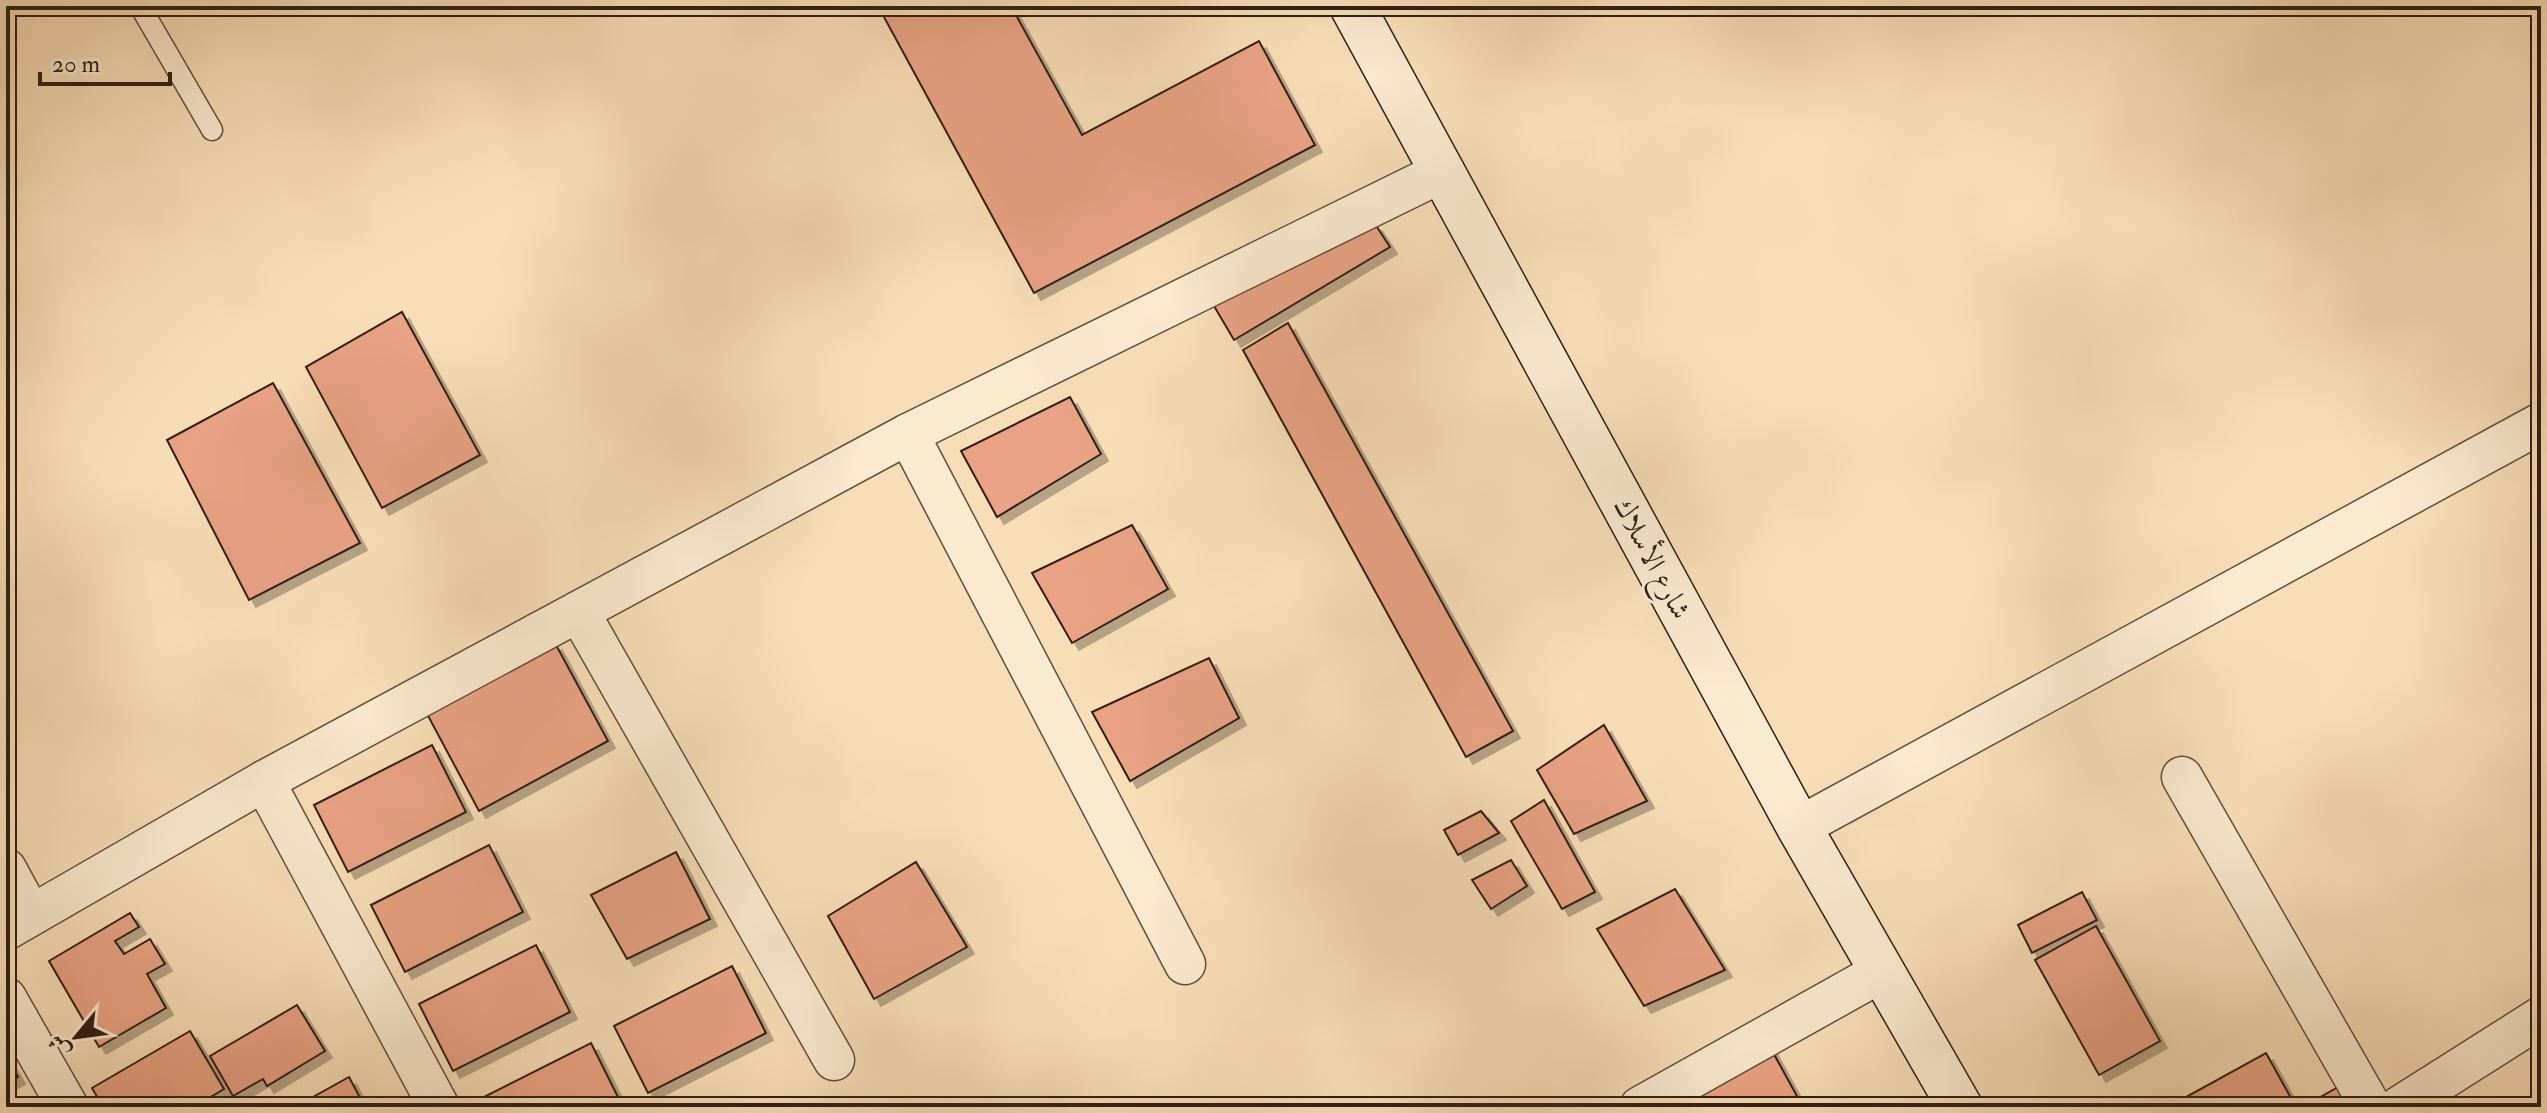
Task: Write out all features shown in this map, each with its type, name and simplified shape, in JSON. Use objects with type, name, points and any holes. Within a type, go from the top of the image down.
[{"type":"street","name":"شارع الأسلاك","points":[[1352,6],[1799,827],[1960,1107]]},
{"type":"street","points":[[6,869],[18,923],[264,781],[580,614],[908,434],[1444,171]]},
{"type":"street","points":[[1799,827],[2541,423]]},
{"type":"street","points":[[908,434],[1185,964]]},
{"type":"street","points":[[580,614],[834,1060]]},
{"type":"street","points":[[2182,777],[2371,1107]]},
{"type":"street","points":[[264,781],[439,1107]]},
{"type":"street","points":[[1640,1107],[1881,972]]},
{"type":"street","points":[[6,998],[68,1107]]},
{"type":"street","points":[[2399,1107],[2541,1017]]},
{"type":"lane","points":[[140,6],[212,130]]},
{"type":"building","points":[[878,6],[1011,6],[1082,135],[1259,41],[1315,145],[1034,293]]},
{"type":"building","points":[[1375,224],[1390,247],[1234,340],[1214,306]]},
{"type":"building","points":[[402,312],[480,455],[382,508],[306,367]]},
{"type":"building","points":[[1288,323],[1513,731],[1466,757],[1243,350]]},
{"type":"building","points":[[273,383],[360,543],[249,600],[167,440]]},
{"type":"building","points":[[1070,397],[1101,454],[997,517],[961,451]]},
{"type":"building","points":[[1132,525],[1168,589],[1072,643],[1032,573]]},
{"type":"building","points":[[555,643],[608,741],[479,811],[426,712]]},
{"type":"building","points":[[1209,658],[1239,718],[1130,781],[1092,712]]},
{"type":"building","points":[[1604,725],[1647,801],[1574,834],[1537,770]]},
{"type":"building","points":[[432,745],[466,812],[348,872],[314,805]]},
{"type":"building","points":[[1544,800],[1595,892],[1562,909],[1511,821]]},
{"type":"building","points":[[1481,811],[1499,833],[1458,855],[1444,830]]},
{"type":"building","points":[[489,845],[523,912],[405,972],[371,905]]},
{"type":"building","points":[[676,852],[710,919],[627,959],[591,895]]},
{"type":"building","points":[[1511,860],[1527,886],[1491,909],[1472,880]]},
{"type":"building","points":[[916,862],[967,947],[874,999],[828,916]]},
{"type":"building","points":[[1675,889],[1725,970],[1644,1006],[1597,929]]},
{"type":"building","points":[[2082,892],[2097,920],[2032,953],[2018,925]]},
{"type":"building","points":[[130,913],[139,927],[115,941],[124,954],[150,939],[165,964],[147,974],[166,1008],[99,1047],[49,961]]},
{"type":"building","points":[[2096,926],[2160,1041],[2099,1075],[2035,960]]},
{"type":"building","points":[[536,945],[570,1012],[453,1071],[419,1004]]},
{"type":"building","points":[[732,966],[766,1033],[648,1093],[614,1026]]},
{"type":"building","points":[[297,1005],[325,1051],[267,1086],[263,1079],[233,1096],[210,1056]]},
{"type":"building","points":[[190,1031],[224,1089],[194,1107],[103,1107],[92,1088]]},
{"type":"building","points":[[591,1043],[623,1107],[476,1107],[474,1102]]},
{"type":"building","points":[[1770,1047],[1803,1107],[1683,1107],[1678,1098]]},
{"type":"building","points":[[2266,1053],[2296,1107],[2168,1107]]},
{"type":"building","points":[[6,1056],[18,1077],[6,1084]]},
{"type":"building","points":[[349,1077],[365,1107],[295,1107]]},
{"type":"building","points":[[2338,1087],[2349,1107],[2303,1107]]}]
